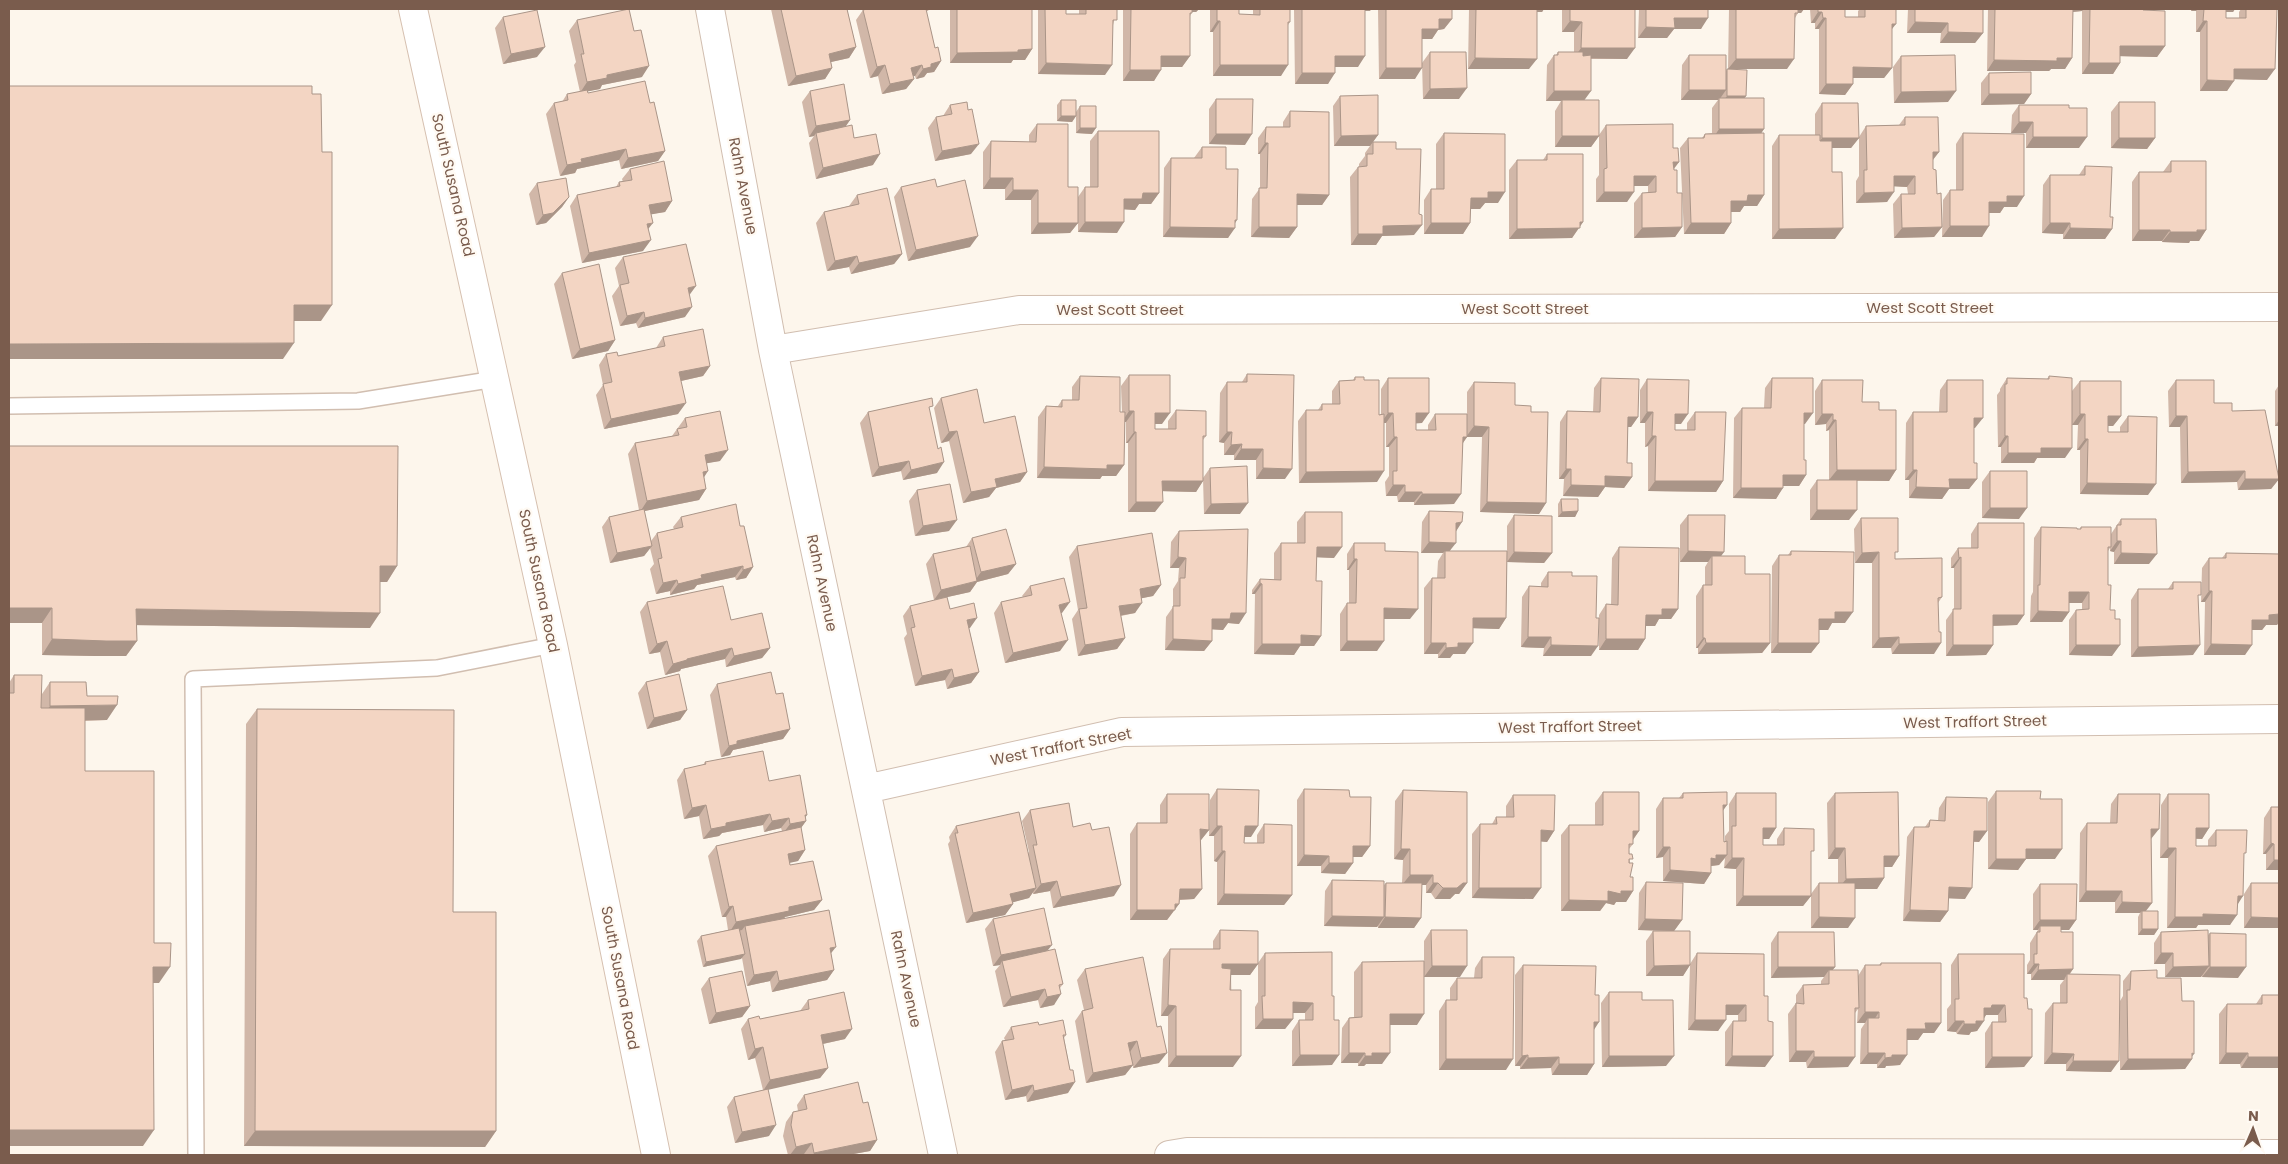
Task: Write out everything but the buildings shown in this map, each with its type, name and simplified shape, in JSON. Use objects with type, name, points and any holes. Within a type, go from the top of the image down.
[{"type":"street","name":"South Susana Road","points":[[413,9],[553,644],[656,1155]]},
{"type":"street","name":"Rahn Avenue","points":[[710,9],[773,350],[943,1155]]},
{"type":"street","name":"West Scott Street","points":[[773,350],[1019,310],[2279,307]]},
{"type":"street","name":"West Traffort Street","points":[[866,789],[1122,732],[2279,719]]},
{"type":"street","points":[[1169,1155],[1188,1152],[2279,1154]]},
{"type":"lane","points":[[9,406],[358,400],[495,378]]},
{"type":"lane","points":[[196,1155],[193,679],[437,668],[553,644]]}]
